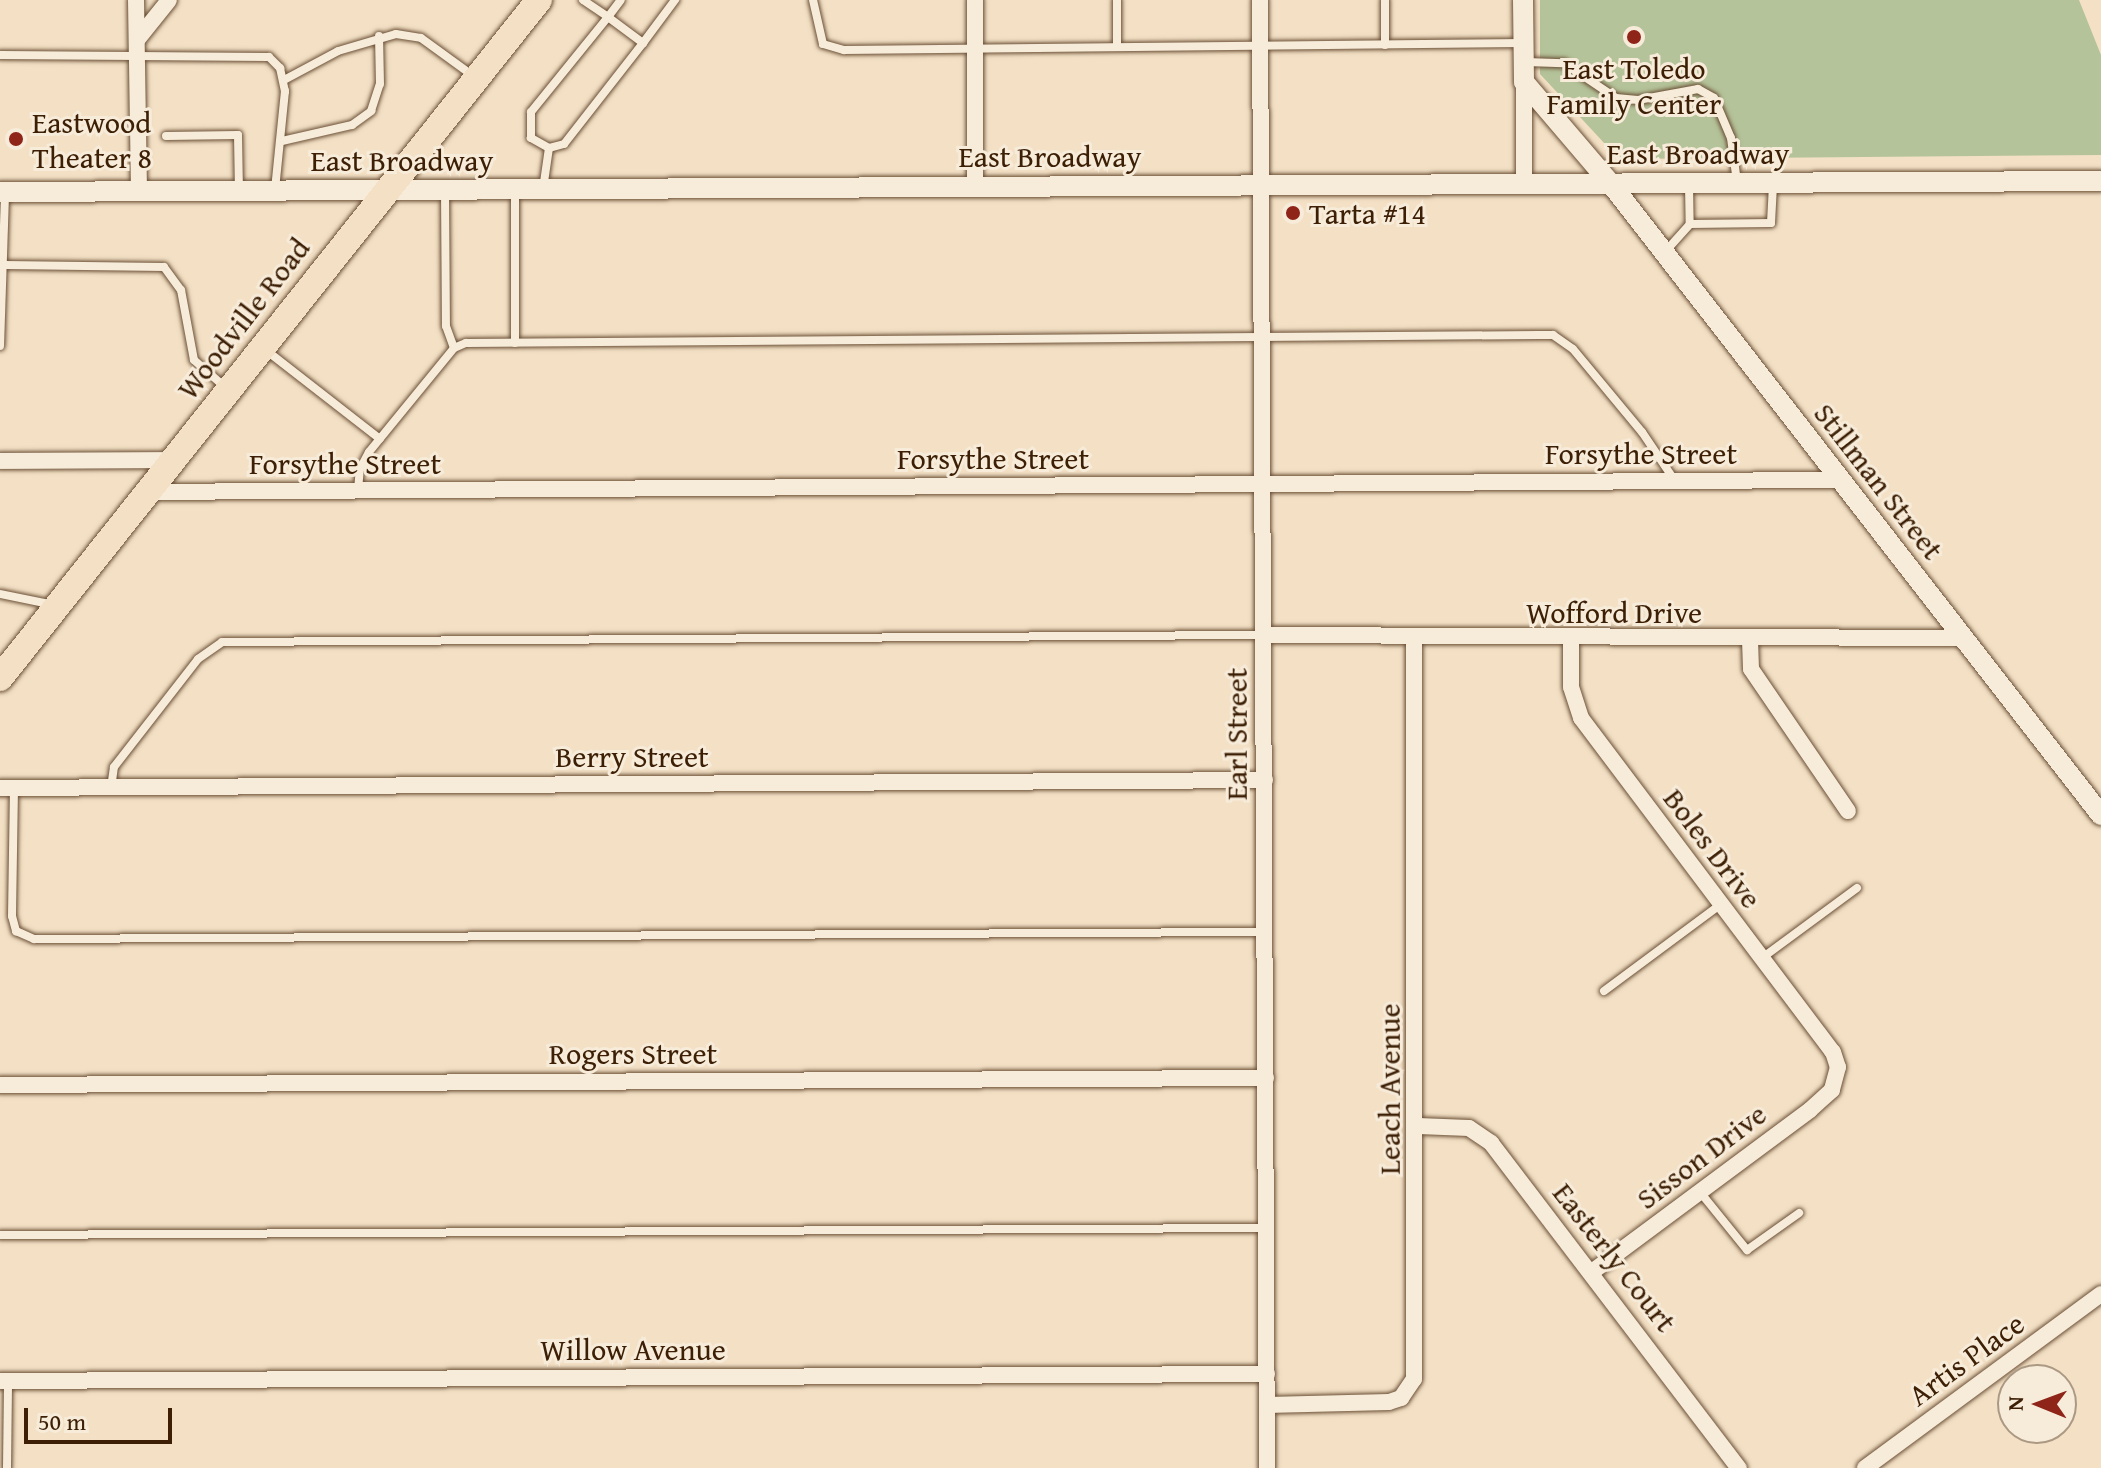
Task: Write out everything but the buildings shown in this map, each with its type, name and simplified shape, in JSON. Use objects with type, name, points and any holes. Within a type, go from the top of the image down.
[{"type":"main road","name":"Woodville Road","points":[[0,678],[539,0]]},
{"type":"street","points":[[136,0],[139,191]]},
{"type":"street","points":[[137,47],[169,0]]},
{"type":"street","points":[[975,0],[975,187]]},
{"type":"street","name":"Earl Street","points":[[1260,0],[1267,1468]]},
{"type":"street","points":[[1523,0],[1524,184]]},
{"type":"street","name":"Stillman Street","points":[[1524,62],[1611,184],[2101,815]]},
{"type":"street","name":"East Broadway","points":[[2,192],[2101,181]]},
{"type":"street","points":[[0,461],[172,460]]},
{"type":"street","name":"Forsythe Street","points":[[147,492],[1840,480]]},
{"type":"street","name":"Wofford Drive","points":[[1264,635],[1414,640],[1964,638]]},
{"type":"street","name":"Leach Avenue","points":[[1267,1405],[1389,1402],[1410,1389],[1418,1347],[1414,640]]},
{"type":"street","name":"Boles Drive","points":[[1571,640],[1573,705],[1833,1052],[1837,1080]]},
{"type":"street","points":[[1750,640],[1751,669],[1848,811]]},
{"type":"street","name":"Berry Street","points":[[7,788],[1265,780]]},
{"type":"street","name":"Rogers Street","points":[[0,1085],[1266,1078]]},
{"type":"street","name":"Sisson Drive","points":[[1593,1271],[1810,1110],[1837,1080]]},
{"type":"street","name":"Easterly Court","points":[[1418,1126],[1469,1128],[1491,1143],[1593,1271],[1739,1468]]},
{"type":"street","name":"Artis Place","points":[[1865,1468],[2101,1294]]},
{"type":"street","name":"Willow Avenue","points":[[4,1381],[1267,1374]]},
{"type":"lane","points":[[583,0],[643,43]]},
{"type":"lane","points":[[621,0],[528,119],[531,138],[549,148],[564,144],[675,0]]},
{"type":"lane","points":[[813,0],[823,44],[833,49],[1385,45],[1524,62],[1564,63],[1616,98],[1638,100],[1698,89],[1714,98],[1731,138],[1737,183]]},
{"type":"lane","points":[[1117,0],[1117,47]]},
{"type":"lane","points":[[1385,0],[1385,45]]},
{"type":"lane","points":[[284,80],[379,36],[421,38],[476,78]]},
{"type":"lane","points":[[282,141],[352,125],[371,111],[380,84],[375,56],[379,36]]},
{"type":"lane","points":[[0,55],[137,47],[269,57],[284,80],[282,141],[275,190]]},
{"type":"lane","points":[[166,136],[238,135],[239,191]]},
{"type":"lane","points":[[543,189],[549,148]]},
{"type":"lane","points":[[1664,253],[1690,224],[1689,183]]},
{"type":"lane","points":[[1690,224],[1771,223],[1773,183]]},
{"type":"lane","points":[[445,189],[446,326],[454,348]]},
{"type":"lane","points":[[515,189],[515,343]]},
{"type":"lane","points":[[0,346],[5,265],[2,192]]},
{"type":"lane","points":[[5,265],[164,267],[181,290],[194,360],[228,390]]},
{"type":"lane","points":[[358,490],[360,469],[380,439],[454,348],[515,343],[1553,335],[1573,349],[1642,432],[1675,481]]},
{"type":"lane","points":[[261,347],[380,439]]},
{"type":"lane","points":[[0,594],[57,606]]},
{"type":"lane","points":[[111,788],[114,767],[198,659],[222,642],[1264,635]]},
{"type":"lane","points":[[7,788],[12,916],[16,931],[34,939],[1265,932]]},
{"type":"lane","points":[[1761,958],[1857,888]]},
{"type":"lane","points":[[1604,991],[1721,904]]},
{"type":"lane","points":[[1700,1192],[1747,1250],[1799,1213]]},
{"type":"lane","points":[[0,1235],[1266,1228]]},
{"type":"lane","points":[[4,1381],[7,1468]]},
{"type":"green space","points":[[1540,0],[2079,0],[2101,55],[2101,155],[1619,159],[1540,74]]},
{"type":"place","name":"East Toledo Family Center","points":[[1634,37]]},
{"type":"place","name":"Eastwood Theater 8","points":[[16,139]]},
{"type":"place","name":"Tarta #14","points":[[1293,213]]}]
